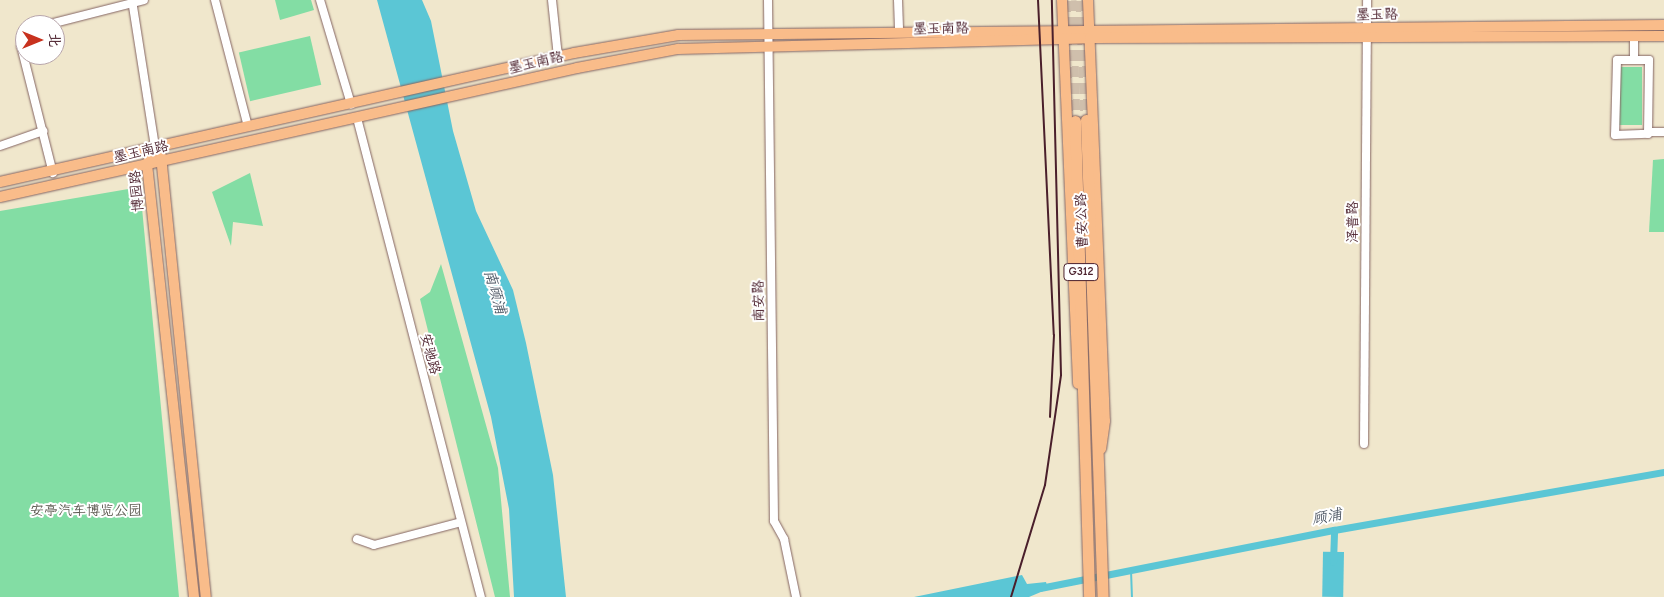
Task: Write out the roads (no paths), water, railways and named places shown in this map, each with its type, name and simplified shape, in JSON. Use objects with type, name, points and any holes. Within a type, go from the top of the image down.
[{"type":"highway","name":"曹安公路","points":[[1089,596],[1081,120],[1100,462],[1103,597]]},
{"type":"main road","points":[[1062,0],[1063,28]]},
{"type":"main road","name":"曹安公路","points":[[1088,0],[1105,421],[1100,462]]},
{"type":"main road","name":"墨玉路","points":[[1367,34],[1664,24]]},
{"type":"main road","name":"墨玉南路","points":[[0,182],[53,173],[155,147],[558,57],[678,35],[1063,28],[1090,33]]},
{"type":"main road","name":"曹安公路","points":[[1063,28],[1072,316],[1087,462]]},
{"type":"main road","name":"墨玉南路","points":[[0,198],[456,96],[678,50],[769,46],[1063,40],[1090,33]]},
{"type":"main road","name":"墨玉路","points":[[1090,33],[1664,36]]},
{"type":"main road","points":[[155,147],[165,161],[206,597]]},
{"type":"main road","name":"博园路","points":[[155,147],[147,164],[194,597]]},
{"type":"street","points":[[65,20],[144,0]]},
{"type":"street","points":[[215,0],[248,127]]},
{"type":"street","points":[[320,0],[351,104]]},
{"type":"street","points":[[552,0],[558,57]]},
{"type":"street","name":"南安路","points":[[768,0],[774,521],[784,540],[796,597]]},
{"type":"street","points":[[898,0],[899,31]]},
{"type":"street","name":"泽普路","points":[[1364,444],[1367,0]]},
{"type":"street","points":[[132,2],[155,147]]},
{"type":"street","points":[[1634,36],[1634,60]]},
{"type":"street","points":[[1648,132],[1649,60],[1617,60],[1616,135],[1664,132]]},
{"type":"street","points":[[25,65],[53,173]]},
{"type":"street","name":"安驰路","points":[[357,118],[480,597]]},
{"type":"street","points":[[0,146],[43,131]]},
{"type":"street","points":[[357,539],[374,546],[461,522]]},
{"type":"water","name":"南顾浦","points":[[377,0],[422,0],[431,21],[453,131],[476,211],[513,290],[526,343],[553,475],[566,597],[514,597],[509,509],[491,417]]},
{"type":"water","points":[[1323,552],[1344,552],[1343,597],[1322,597]]},
{"type":"water","points":[[1022,575],[1027,584],[1046,582],[1048,589],[1029,597],[914,597]]},
{"type":"waterway","name":"顾浦","points":[[1040,588],[1334,530],[1664,472]]},
{"type":"waterway","points":[[1333,562],[1334,530]]},
{"type":"waterway","points":[[1131,570],[1132,597]]},
{"type":"tunnel","points":[[1071,0],[1075,121]]},
{"type":"tunnel","points":[[1081,0],[1086,120]]},
{"type":"railway","points":[[1038,0],[1054,335],[1050,417]]},
{"type":"railway","points":[[1011,597],[1045,485],[1061,375],[1052,0]]},
{"type":"park label","name":"安亭汽车博览公园","points":[[86,511]]}]
